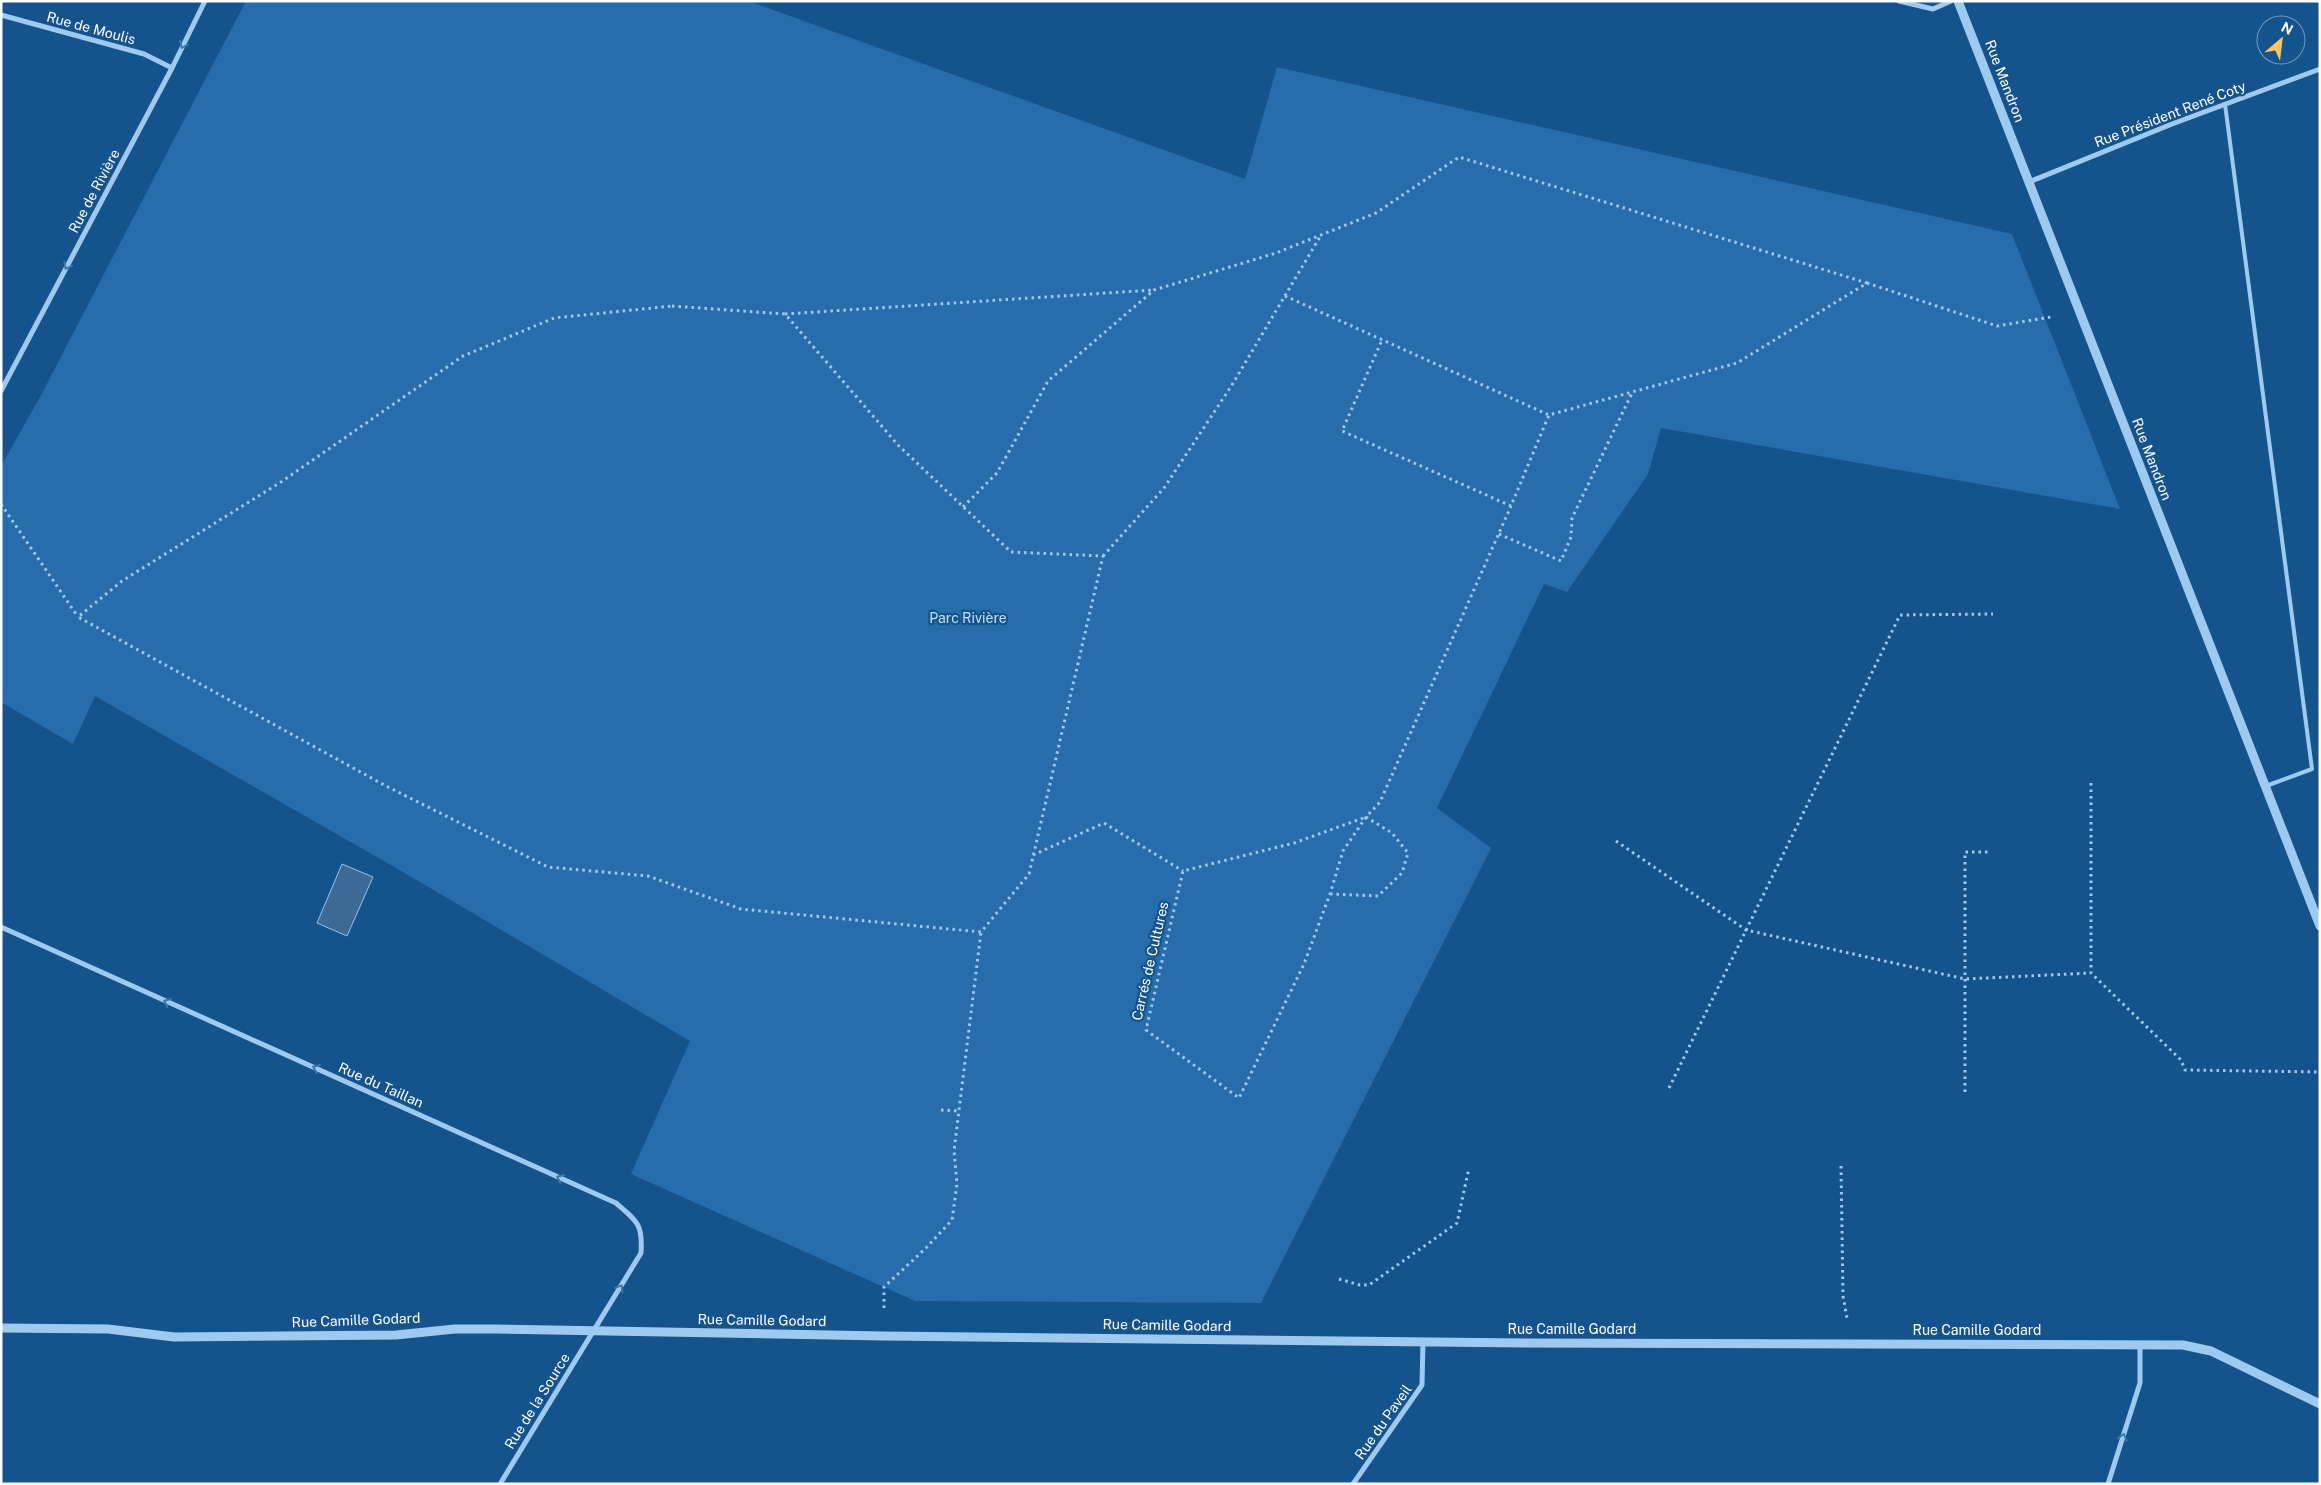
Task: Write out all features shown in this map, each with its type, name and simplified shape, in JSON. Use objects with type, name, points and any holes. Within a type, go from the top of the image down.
[{"type":"street","name":"Rue de Rivière","points":[[1,390],[172,68],[205,1]]},
{"type":"street","points":[[1899,1],[1933,9],[1951,1]]},
{"type":"street","name":"Rue Mandron","points":[[1958,1],[2320,926]]},
{"type":"street","name":"Rue de Moulis","points":[[1,15],[144,54],[172,68]]},
{"type":"street","name":"Rue Président René Coty","points":[[2029,182],[2224,104],[2320,69]]},
{"type":"street","name":"Rue du Taillan","points":[[1,927],[616,1203],[635,1220],[642,1234],[640,1253],[594,1330]]},
{"type":"street","name":"Rue Camille Godard","points":[[1,1328],[108,1329],[174,1337],[396,1335],[455,1329],[874,1336],[2140,1345],[2198,1347],[2211,1351],[2265,1375],[2320,1404]]},
{"type":"street","name":"Rue de la Source","points":[[500,1484],[594,1330]]},
{"type":"street","name":"Rue du Paveil","points":[[1354,1484],[1422,1385],[1423,1341]]},
{"type":"street","points":[[2108,1484],[2140,1383],[2140,1345]]},
{"type":"lane","points":[[2224,104],[2312,769],[2265,786]]},
{"type":"path","points":[[78,617],[122,581],[281,482],[462,356],[554,318],[672,306],[785,314],[1154,290],[1276,253],[1376,213],[1459,157],[1867,283],[1997,326],[2045,319],[2053,316]]},
{"type":"path","points":[[884,1287],[926,1248],[952,1220],[957,1184],[954,1151],[981,932],[1029,874],[1103,556],[1164,488],[1232,385],[1321,235]]},
{"type":"path","points":[[1285,296],[1549,415],[1737,363],[1867,283]]},
{"type":"path","points":[[963,507],[997,473],[1048,381],[1154,290]]},
{"type":"path","points":[[785,314],[898,445],[1011,552],[1103,556]]},
{"type":"path","points":[[1382,340],[1342,431],[1511,506]]},
{"type":"path","points":[[1499,534],[1561,561],[1572,537],[1572,518],[1632,392]]},
{"type":"path","name":"Carrés de Cultures","points":[[1182,871],[1146,1030],[1239,1098],[1304,964],[1330,894],[1343,850],[1366,817],[1380,802],[1499,534],[1549,415]]},
{"type":"path","points":[[1,504],[78,617],[386,786],[548,867],[648,876],[741,909],[981,932]]},
{"type":"path","points":[[1669,1088],[1900,614],[1993,614]]},
{"type":"path","points":[[2092,783],[2091,973],[2181,1060],[2185,1070],[2320,1072]]},
{"type":"path","points":[[1033,855],[1104,823],[1182,871],[1294,843],[1366,817],[1392,833],[1408,853],[1402,873],[1378,896],[1330,894]]},
{"type":"path","points":[[1616,841],[1746,930],[1965,979],[2091,973]]},
{"type":"path","points":[[1965,1092],[1965,852],[1991,852]]},
{"type":"path","points":[[941,1110],[959,1111]]},
{"type":"path","points":[[1841,1166],[1843,1296],[1852,1344]]},
{"type":"path","points":[[1339,1279],[1360,1285],[1369,1284],[1458,1223],[1468,1168]]},
{"type":"green space","name":"Parc Rivière","points":[[246,1],[748,1],[1245,179],[1277,67],[2012,234],[2120,509],[1661,428],[1648,474],[1567,592],[1544,584],[1437,808],[1491,848],[1261,1303],[915,1301],[631,1174],[690,1041],[396,868],[95,696],[73,744],[1,702],[1,466],[39,399]]},
{"type":"shaded area","points":[[342,864],[373,877],[347,936],[317,923]]}]
